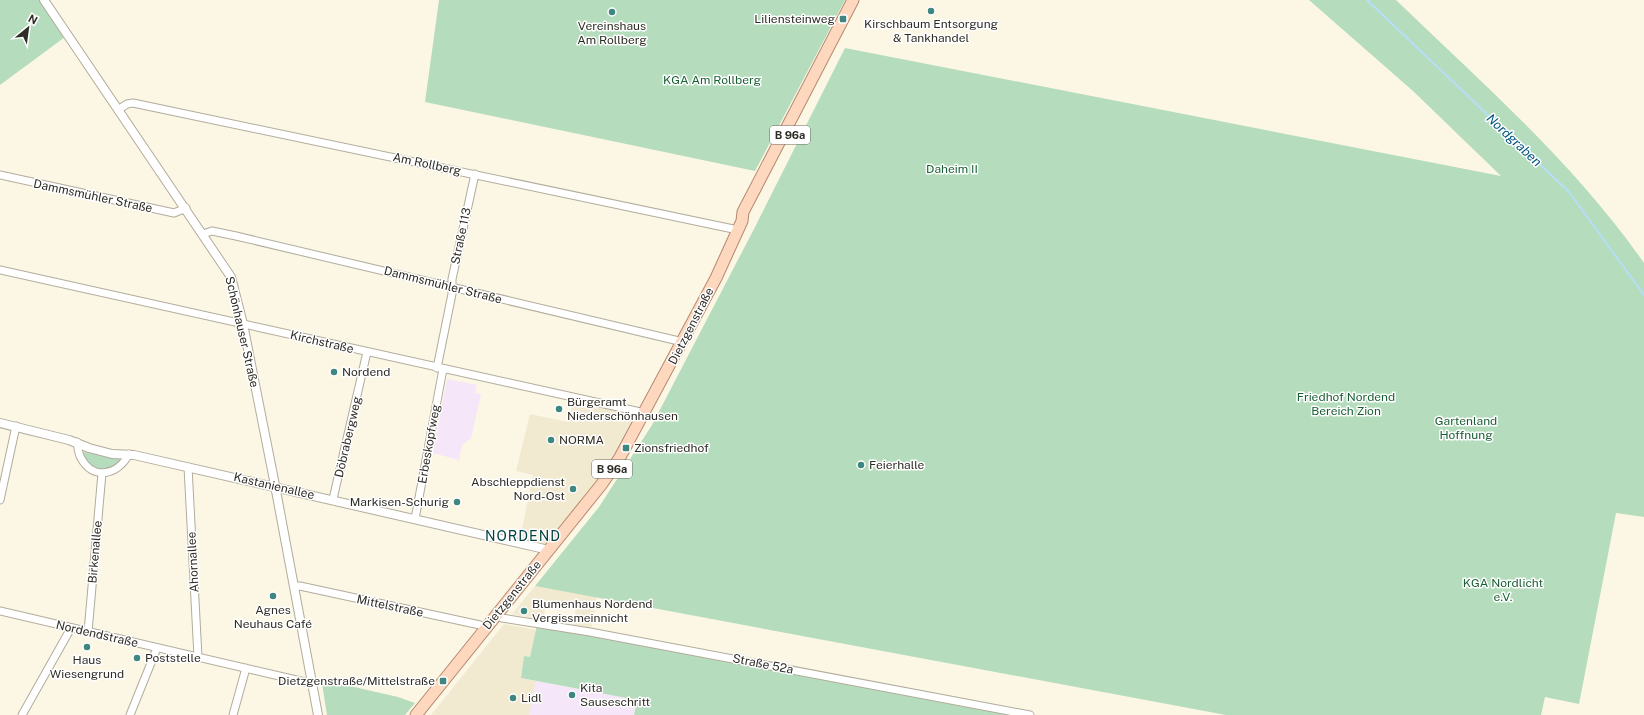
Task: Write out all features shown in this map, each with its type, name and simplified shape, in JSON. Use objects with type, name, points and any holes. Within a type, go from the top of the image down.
[{"type":"main road","name":"Dietzgenstraße","points":[[833,46],[853,0]]},
{"type":"main road","name":"Dietzgenstraße","points":[[416,715],[607,477],[645,413],[728,255],[740,225],[743,212],[833,46],[861,0]]},
{"type":"street","name":"Schönhauser Straße","points":[[44,0],[186,208],[231,277],[243,324],[318,715]]},
{"type":"street","name":"Am Rollberg","points":[[118,110],[127,104],[133,103],[475,174],[740,225]]},
{"type":"street","name":"Straße 113","points":[[440,368],[452,294],[452,279],[475,174]]},
{"type":"street","name":"Dammsmühler Straße","points":[[0,175],[174,213],[186,208]]},
{"type":"street","name":"Dammsmühler Straße","points":[[203,234],[212,231],[236,236],[683,342]]},
{"type":"street","name":"Kirchstraße","points":[[0,270],[645,413]]},
{"type":"street","name":"Döbrabergweg","points":[[333,499],[367,352]]},
{"type":"street","name":"Erbeskopfweg","points":[[415,519],[440,368]]},
{"type":"street","name":"Kastanienallee","points":[[0,423],[77,442],[89,448],[112,454],[129,454],[275,486],[549,550]]},
{"type":"street","points":[[0,500],[16,426]]},
{"type":"street","points":[[77,442],[79,456],[83,462],[90,469],[102,473],[110,472],[119,468],[129,454]]},
{"type":"street","name":"Ahornallee","points":[[188,467],[198,657]]},
{"type":"street","name":"Birkenallee","points":[[88,632],[102,473]]},
{"type":"street","name":"Mittelstraße","points":[[294,587],[300,586],[473,623],[480,625],[485,629]]},
{"type":"street","name":"Nordendstraße","points":[[0,611],[305,682],[311,681]]},
{"type":"street","name":"Straße 52a","points":[[498,614],[502,618],[590,632],[1030,715]]},
{"type":"street","points":[[22,715],[71,628]]},
{"type":"street","points":[[130,715],[158,648]]},
{"type":"street","points":[[233,715],[246,668]]},
{"type":"shaded area","points":[[447,379],[477,385],[475,393],[481,394],[471,438],[462,445],[459,460],[433,453]]},
{"type":"shaded area","points":[[573,401],[633,414],[637,417],[606,470],[546,545],[520,539],[533,475],[516,471],[530,414],[568,422]]},
{"type":"shaded area","points":[[535,586],[597,597],[591,629],[573,626],[576,608],[546,603],[543,620],[512,614]]},
{"type":"shaded area","points":[[504,624],[536,630],[530,657],[524,657],[521,678],[536,681],[529,715],[431,715]]},
{"type":"shaded area","name":"Kita Sauseschritt","points":[[536,681],[637,700],[634,715],[529,715]]},
{"type":"green space","points":[[0,0],[41,0],[65,37],[0,85]]},
{"type":"green space","name":"KGA Am Rollberg","points":[[439,0],[845,0],[755,171],[425,102]]},
{"type":"green space","points":[[1309,0],[1396,0],[1558,158],[1617,227],[1644,263],[1644,517],[1616,513],[1579,704],[1545,697],[1541,715],[1226,715],[535,586],[599,507],[652,425],[755,227],[845,48],[1501,176],[1413,91]]},
{"type":"green space","points":[[83,452],[119,458],[120,461],[115,466],[108,469],[98,469],[86,461]]},
{"type":"green space","points":[[537,625],[1030,715],[634,715],[637,700],[521,678],[524,656],[530,657]]},
{"type":"green space","points":[[319,679],[398,697],[415,703],[405,715],[327,715],[322,684]]},
{"type":"waterway","name":"Nordgraben","points":[[1367,0],[1569,192],[1644,295]]},
{"type":"place","name":"Kirschbaum Entsorgung & Tankhandel","points":[[931,11]]},
{"type":"place","name":"Vereinshaus Am Rollberg","points":[[612,12]]},
{"type":"place","name":"Liliensteinweg","points":[[843,19]]},
{"type":"place","name":"Nordend","points":[[334,372]]},
{"type":"place","name":"Bürgeramt Niederschönhausen","points":[[559,409]]},
{"type":"place","name":"NORMA","points":[[551,440]]},
{"type":"place","name":"Zionsfriedhof","points":[[626,448]]},
{"type":"place","name":"Feierhalle","points":[[861,465]]},
{"type":"place","name":"Abschleppdienst Nord-Ost","points":[[573,489]]},
{"type":"place","name":"Markisen-Schurig","points":[[457,502]]},
{"type":"place","name":"Agnes Neuhaus Café","points":[[273,596]]},
{"type":"place","name":"Blumenhaus Nordend Vergissmeinnicht","points":[[524,611]]},
{"type":"place","name":"Haus Wiesengrund","points":[[87,647]]},
{"type":"place","name":"Poststelle","points":[[137,658]]},
{"type":"place","name":"Dietzgenstraße/Mittelstraße","points":[[443,681]]},
{"type":"place","name":"Kita Sauseschritt","points":[[572,695]]},
{"type":"place","name":"Lidl","points":[[513,698]]},
{"type":"district","name":"NORDEND","points":[[523,536]]},
{"type":"park label","name":"Daheim II","points":[[952,169]]},
{"type":"park label","name":"Friedhof Nordend Bereich Zion","points":[[1346,404]]},
{"type":"park label","name":"Gartenland Hoffnung","points":[[1466,428]]},
{"type":"park label","name":"KGA Nordlicht e.V.","points":[[1503,590]]}]
